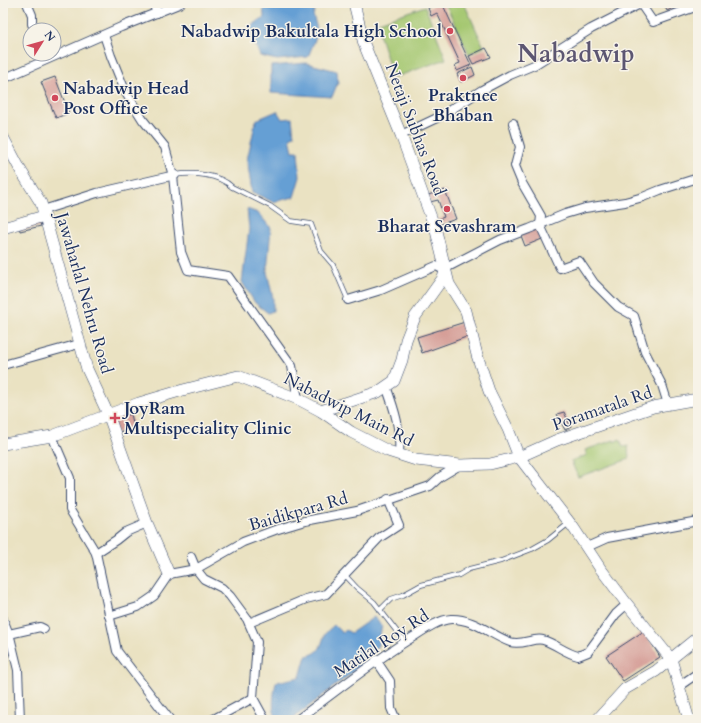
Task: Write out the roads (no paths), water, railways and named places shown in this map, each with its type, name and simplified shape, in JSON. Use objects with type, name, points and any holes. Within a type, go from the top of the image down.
[{"type":"main road","name":"Netaji Subhas Road","points":[[354,3],[364,44],[401,136],[436,231],[444,269],[449,284],[466,310],[477,355],[489,391],[508,429],[519,457]]},
{"type":"main road","name":"Jawaharlal Nehru Road","points":[[3,137],[21,171],[41,203],[87,369],[108,414],[147,523],[169,574]]},
{"type":"main road","points":[[3,228],[44,213]]},
{"type":"main road","points":[[321,411],[378,392],[394,381],[402,360],[406,340],[415,317],[443,278],[444,269]]},
{"type":"main road","name":"Nabadwip Main Rd","points":[[3,444],[64,433],[108,414],[139,403],[238,376],[298,399],[321,411],[351,432],[388,451],[416,460],[460,465],[490,464],[519,457]]},
{"type":"main road","name":"Poramatala Rd","points":[[519,457],[558,440],[653,407],[698,399]]},
{"type":"main road","points":[[519,457],[569,523],[627,604],[671,659],[689,720]]},
{"type":"main road","points":[[597,720],[625,689],[656,671],[698,637]]},
{"type":"street","points":[[27,3],[32,15],[32,22]]},
{"type":"street","points":[[153,3],[157,13]]},
{"type":"street","points":[[62,51],[182,3]]},
{"type":"street","points":[[401,136],[439,117],[482,90],[510,75],[534,65],[591,29],[640,3],[653,22],[698,6]]},
{"type":"street","points":[[104,35],[126,93],[143,120],[166,147],[174,175],[181,252],[188,270],[228,276],[292,366],[298,399]]},
{"type":"street","points":[[3,79],[37,62]]},
{"type":"street","points":[[513,123],[520,147],[515,166],[522,183],[541,216],[541,222],[560,268],[579,261],[594,282],[618,307],[634,316],[645,352],[662,385],[668,404]]},
{"type":"street","points":[[44,213],[97,193],[174,175]]},
{"type":"street","points":[[348,300],[381,290],[436,266],[444,269],[500,240],[541,222],[585,208],[624,202],[643,197],[698,178]]},
{"type":"street","points":[[3,365],[79,344]]},
{"type":"street","points":[[386,386],[398,421],[400,432],[399,455]]},
{"type":"street","points":[[52,436],[70,478],[70,510],[96,552],[117,652],[170,720]]},
{"type":"street","name":"Baidikpara Rd","points":[[169,574],[196,569],[243,542],[275,530],[304,521],[357,511],[388,499],[430,486],[440,477],[460,465]]},
{"type":"street","points":[[249,624],[306,599],[326,594],[379,538],[399,525],[388,499]]},
{"type":"street","points":[[587,548],[607,538],[698,521]]},
{"type":"street","points":[[96,552],[126,532],[147,523]]},
{"type":"street","points":[[191,557],[196,569],[204,579],[222,588],[230,596],[249,624],[257,642],[253,698],[265,720]]},
{"type":"street","points":[[109,616],[138,607],[154,596],[169,574]]},
{"type":"street","name":"Matilal Roy Rd","points":[[297,720],[376,660],[433,625],[451,619],[468,621],[512,642],[523,643],[541,639],[553,644],[568,654],[578,656],[588,652],[616,614],[627,604]]},
{"type":"street","points":[[3,619],[9,634],[18,670],[20,720]]},
{"type":"street","points":[[9,634],[40,627],[44,629]]},
{"type":"street","points":[[376,660],[390,681],[391,708],[396,720]]},
{"type":"street","points":[[679,686],[698,673]]},
{"type":"street","points":[[212,720],[253,698]]},
{"type":"lane","points":[[174,175],[192,173],[217,178],[270,206],[291,221],[311,224],[321,250],[332,266],[348,300]]},
{"type":"lane","points":[[380,610],[391,599],[403,595],[421,585],[459,575],[469,569],[500,561],[532,549],[548,540],[569,523]]},
{"type":"lane","points":[[344,574],[357,588],[374,602],[405,642]]},
{"type":"water","points":[[263,3],[318,3],[313,15],[318,32],[308,57],[277,60],[260,56],[249,28],[264,17]]},
{"type":"water","points":[[306,63],[337,71],[338,82],[332,97],[271,93],[271,66]]},
{"type":"water","points":[[277,111],[282,119],[292,118],[294,136],[290,138],[293,151],[298,151],[300,177],[294,197],[273,202],[252,192],[247,160],[256,120]]},
{"type":"water","points":[[247,209],[258,213],[271,228],[267,272],[273,298],[273,311],[268,313],[255,303],[242,282],[249,229]]},
{"type":"water","points":[[374,617],[382,626],[377,648],[354,671],[291,720],[278,720],[273,707],[276,682],[300,677],[306,656],[315,653],[319,649],[325,634],[334,625],[342,633],[346,630],[351,633]]},
{"type":"place","name":"Nabadwip Bakultala High School","points":[[450,31]]},
{"type":"place","name":"Praktnee Bhaban","points":[[463,78]]},
{"type":"place","name":"Nabadwip Head Post Office","points":[[55,98]]},
{"type":"place","name":"Bharat Sevashram","points":[[447,209]]},
{"type":"place","name":"JoyRam Multispeciality Clinic","points":[[115,418]]},
{"type":"district","name":"Nabadwip","points":[[576,53]]}]
